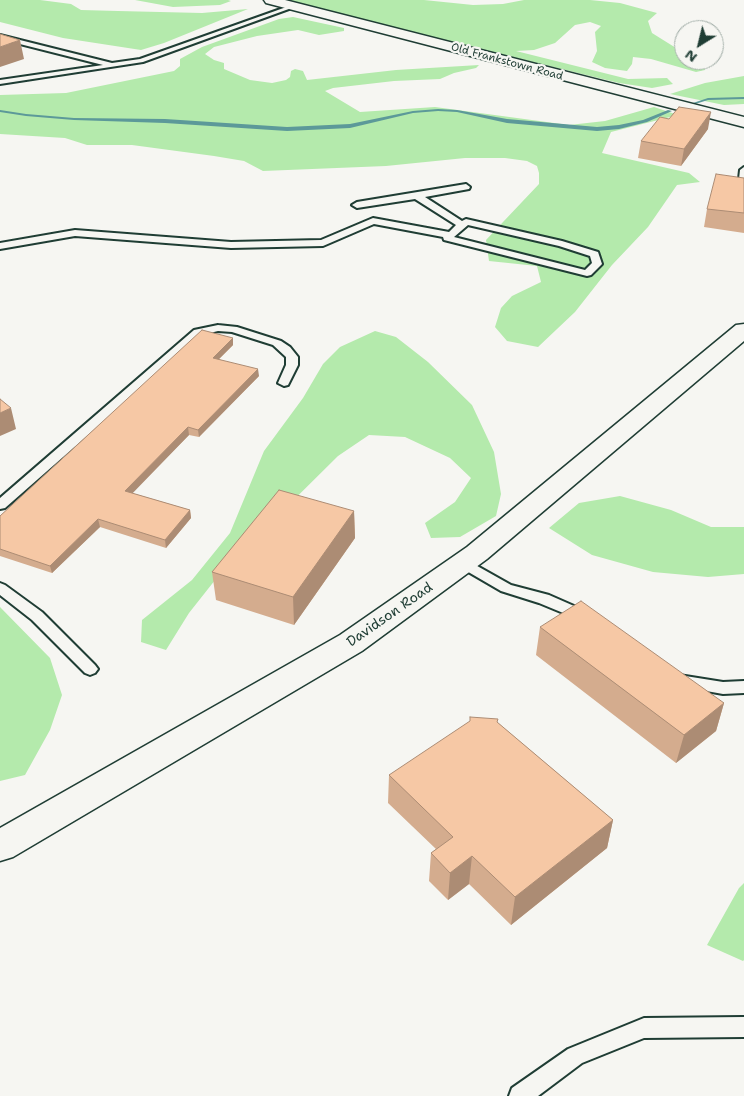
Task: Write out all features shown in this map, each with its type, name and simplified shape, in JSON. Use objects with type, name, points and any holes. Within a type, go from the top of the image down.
[{"type":"street","name":"Old Frankstown Road","points":[[270,0],[744,122]]},
{"type":"street","name":"Davidson Road","points":[[0,846],[351,643],[463,563],[744,330]]},
{"type":"lane","points":[[0,82],[141,61],[294,6]]},
{"type":"lane","points":[[0,37],[115,65]]},
{"type":"lane","points":[[357,205],[466,187]]},
{"type":"lane","points":[[417,196],[462,225]]},
{"type":"lane","points":[[0,246],[75,233],[232,245],[323,243],[373,221],[450,235]]},
{"type":"lane","points":[[466,222],[562,244],[595,254],[597,264],[587,273],[447,238],[462,225],[466,222]]},
{"type":"lane","points":[[0,505],[198,332],[218,328],[233,329],[276,343],[286,349],[292,357],[292,365],[284,383]]},
{"type":"lane","points":[[463,563],[506,588],[544,599],[600,623]]},
{"type":"lane","points":[[0,588],[37,616],[90,669]]},
{"type":"lane","points":[[670,675],[678,681],[723,688],[744,687]]},
{"type":"lane","points":[[520,1096],[576,1056],[644,1028],[744,1027]]},
{"type":"green space","points":[[0,0],[40,0],[71,4],[81,10],[202,13],[248,9],[164,43],[141,50],[63,38],[0,22]]},
{"type":"green space","points":[[135,0],[231,1],[220,5],[173,7]]},
{"type":"green space","points":[[278,0],[424,0],[473,5],[503,4],[524,0],[590,0],[620,3],[657,13],[648,21],[652,33],[674,47],[674,66],[651,59],[633,57],[632,64],[627,71],[605,68],[592,62],[597,51],[595,32],[601,26],[590,22],[575,25],[555,43],[534,50],[516,51],[628,79],[667,78],[673,84],[652,88],[619,83]]},
{"type":"green space","points":[[293,17],[344,28],[344,31],[319,35],[298,30],[257,36],[214,47],[205,54],[214,60],[224,63],[224,69],[250,80],[272,83],[286,80],[290,77],[291,71],[295,69],[303,71],[307,80],[396,70],[479,65],[476,68],[454,73],[440,79],[394,81],[333,88],[325,91],[360,112],[435,107],[569,125],[605,121],[654,107],[678,115],[611,132],[602,153],[689,173],[700,182],[677,185],[648,227],[612,265],[575,312],[538,347],[507,341],[495,327],[501,308],[512,296],[541,282],[537,266],[489,261],[486,240],[539,184],[537,166],[527,161],[505,158],[465,158],[386,166],[263,171],[244,161],[214,156],[132,145],[87,145],[65,138],[0,134],[0,95],[66,93],[174,71],[180,66],[180,59],[202,47],[279,19]]},
{"type":"green space","points":[[689,70],[705,70],[696,72]]},
{"type":"green space","points":[[744,76],[744,104],[724,105],[670,94],[705,83]]},
{"type":"green space","points":[[375,331],[396,337],[428,362],[472,405],[494,452],[501,494],[496,516],[460,537],[431,538],[425,523],[455,502],[471,478],[450,458],[405,437],[369,435],[338,456],[223,570],[189,613],[166,650],[141,642],[142,620],[192,580],[230,533],[264,451],[303,398],[323,364],[340,347]]},
{"type":"green space","points":[[620,496],[671,510],[711,527],[744,527],[744,574],[708,577],[653,572],[592,555],[549,528],[579,503]]},
{"type":"green space","points":[[0,607],[50,658],[62,695],[50,730],[25,775],[0,781]]},
{"type":"green space","points":[[744,883],[743,961],[707,945],[739,888]]},
{"type":"building","points":[[0,34],[20,40],[0,47]]},
{"type":"building","points":[[679,107],[711,112],[684,149],[641,141],[660,117],[669,119]]},
{"type":"building","points":[[716,174],[744,178],[744,213],[707,209]]},
{"type":"building","points":[[202,330],[233,338],[213,358],[258,369],[198,430],[188,427],[125,491],[190,510],[165,540],[98,519],[50,566],[0,549],[0,516]]},
{"type":"building","points":[[0,399],[11,408],[0,413]]},
{"type":"building","points":[[279,490],[354,511],[293,597],[212,572]]},
{"type":"building","points":[[581,601],[724,703],[684,735],[540,627]]},
{"type":"building","points":[[470,717],[498,719],[497,722],[613,820],[515,897],[472,856],[450,873],[431,853],[453,837],[389,775],[470,721]]},
{"type":"waterway","points":[[692,104],[708,99],[744,98]]},
{"type":"waterway","points":[[0,111],[74,119],[165,121],[287,129],[350,126],[413,112],[438,110],[457,111],[507,121],[597,129],[619,127],[645,121],[670,111]]}]
